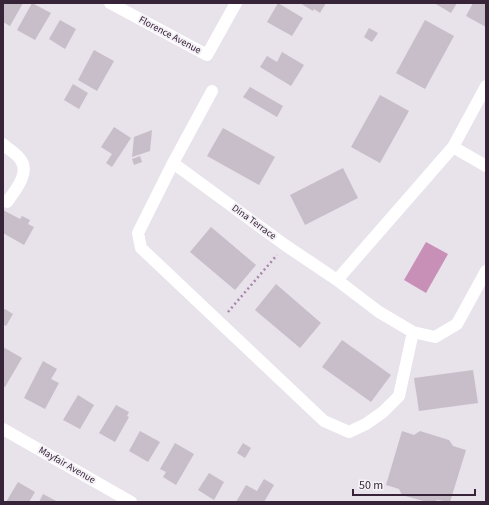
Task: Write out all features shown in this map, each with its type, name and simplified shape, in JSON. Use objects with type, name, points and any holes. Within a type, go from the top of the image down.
[{"type":"street","name":"Florence Avenue","points":[[110,3],[207,55],[236,3]]},
{"type":"street","points":[[337,280],[453,146],[486,86]]},
{"type":"street","points":[[212,91],[173,163],[138,233],[141,248],[324,421],[349,432],[366,424],[383,412],[399,396],[413,332]]},
{"type":"street","points":[[3,144],[20,159],[24,170],[21,180],[7,202]]},
{"type":"street","points":[[453,146],[486,166]]},
{"type":"street","name":"Dina Terrace","points":[[173,163],[285,245],[337,280],[379,312],[413,332],[435,337],[457,324],[486,271]]},
{"type":"street","name":"Mayfair Avenue","points":[[3,429],[131,502]]},
{"type":"path","points":[[233,308],[285,245]]},
{"type":"shaded area","points":[[426,242],[448,254],[426,293],[404,280]]},
{"type":"building","points":[[3,3],[23,3],[10,26],[3,22]]},
{"type":"building","points":[[32,3],[51,13],[35,40],[17,30]]},
{"type":"building","points":[[278,3],[303,18],[292,36],[267,22]]},
{"type":"building","points":[[300,3],[326,3],[320,13],[314,9],[313,11]]},
{"type":"building","points":[[434,3],[457,3],[451,13]]},
{"type":"building","points":[[473,3],[486,3],[486,27],[466,16]]},
{"type":"building","points":[[60,20],[76,29],[65,49],[49,39]]},
{"type":"building","points":[[425,20],[454,36],[425,89],[396,73]]},
{"type":"building","points":[[369,28],[378,33],[372,42],[364,37]]},
{"type":"building","points":[[94,50],[114,61],[97,91],[78,80]]},
{"type":"building","points":[[282,52],[304,65],[291,86],[260,67],[267,56],[277,62]]},
{"type":"building","points":[[73,84],[88,93],[79,109],[64,100]]},
{"type":"building","points":[[250,87],[283,106],[277,117],[243,97]]},
{"type":"building","points":[[380,95],[409,111],[380,163],[351,147]]},
{"type":"building","points":[[114,127],[131,138],[112,167],[106,163],[112,154],[101,147]]},
{"type":"building","points":[[223,128],[275,157],[259,185],[207,156]]},
{"type":"building","points":[[152,130],[150,151],[132,157],[134,137]]},
{"type":"building","points":[[140,156],[142,162],[134,165],[132,159]]},
{"type":"building","points":[[343,168],[358,198],[305,225],[290,195]]},
{"type":"building","points":[[3,210],[20,219],[22,216],[30,220],[28,224],[34,227],[24,245],[3,233]]},
{"type":"building","points":[[211,227],[256,265],[235,290],[190,252]]},
{"type":"building","points":[[276,284],[321,323],[300,348],[255,310]]},
{"type":"building","points":[[5,309],[13,314],[6,326],[3,324],[3,311]]},
{"type":"building","points":[[342,340],[391,375],[371,402],[322,367]]},
{"type":"building","points":[[3,347],[22,358],[5,387],[3,386]]},
{"type":"building","points":[[43,361],[57,369],[51,379],[59,383],[45,409],[24,398]]},
{"type":"building","points":[[473,370],[478,403],[419,411],[414,378]]},
{"type":"building","points":[[78,395],[94,405],[80,429],[63,420]]},
{"type":"building","points":[[116,405],[129,412],[127,416],[129,417],[115,442],[99,433]]},
{"type":"building","points":[[140,431],[160,442],[148,462],[129,451]]},
{"type":"building","points":[[402,431],[414,435],[420,431],[449,440],[453,446],[466,450],[450,502],[437,500],[434,502],[427,502],[402,495],[399,489],[386,485]]},
{"type":"building","points":[[175,443],[194,454],[176,485],[163,477],[166,472],[160,469]]},
{"type":"building","points":[[243,443],[251,448],[245,458],[237,453]]},
{"type":"building","points":[[209,473],[224,482],[214,500],[198,490]]},
{"type":"building","points":[[264,479],[274,485],[264,502],[236,502],[246,485],[257,491]]},
{"type":"building","points":[[18,482],[35,492],[29,502],[6,502]]},
{"type":"building","points":[[43,494],[58,502],[39,502]]}]
